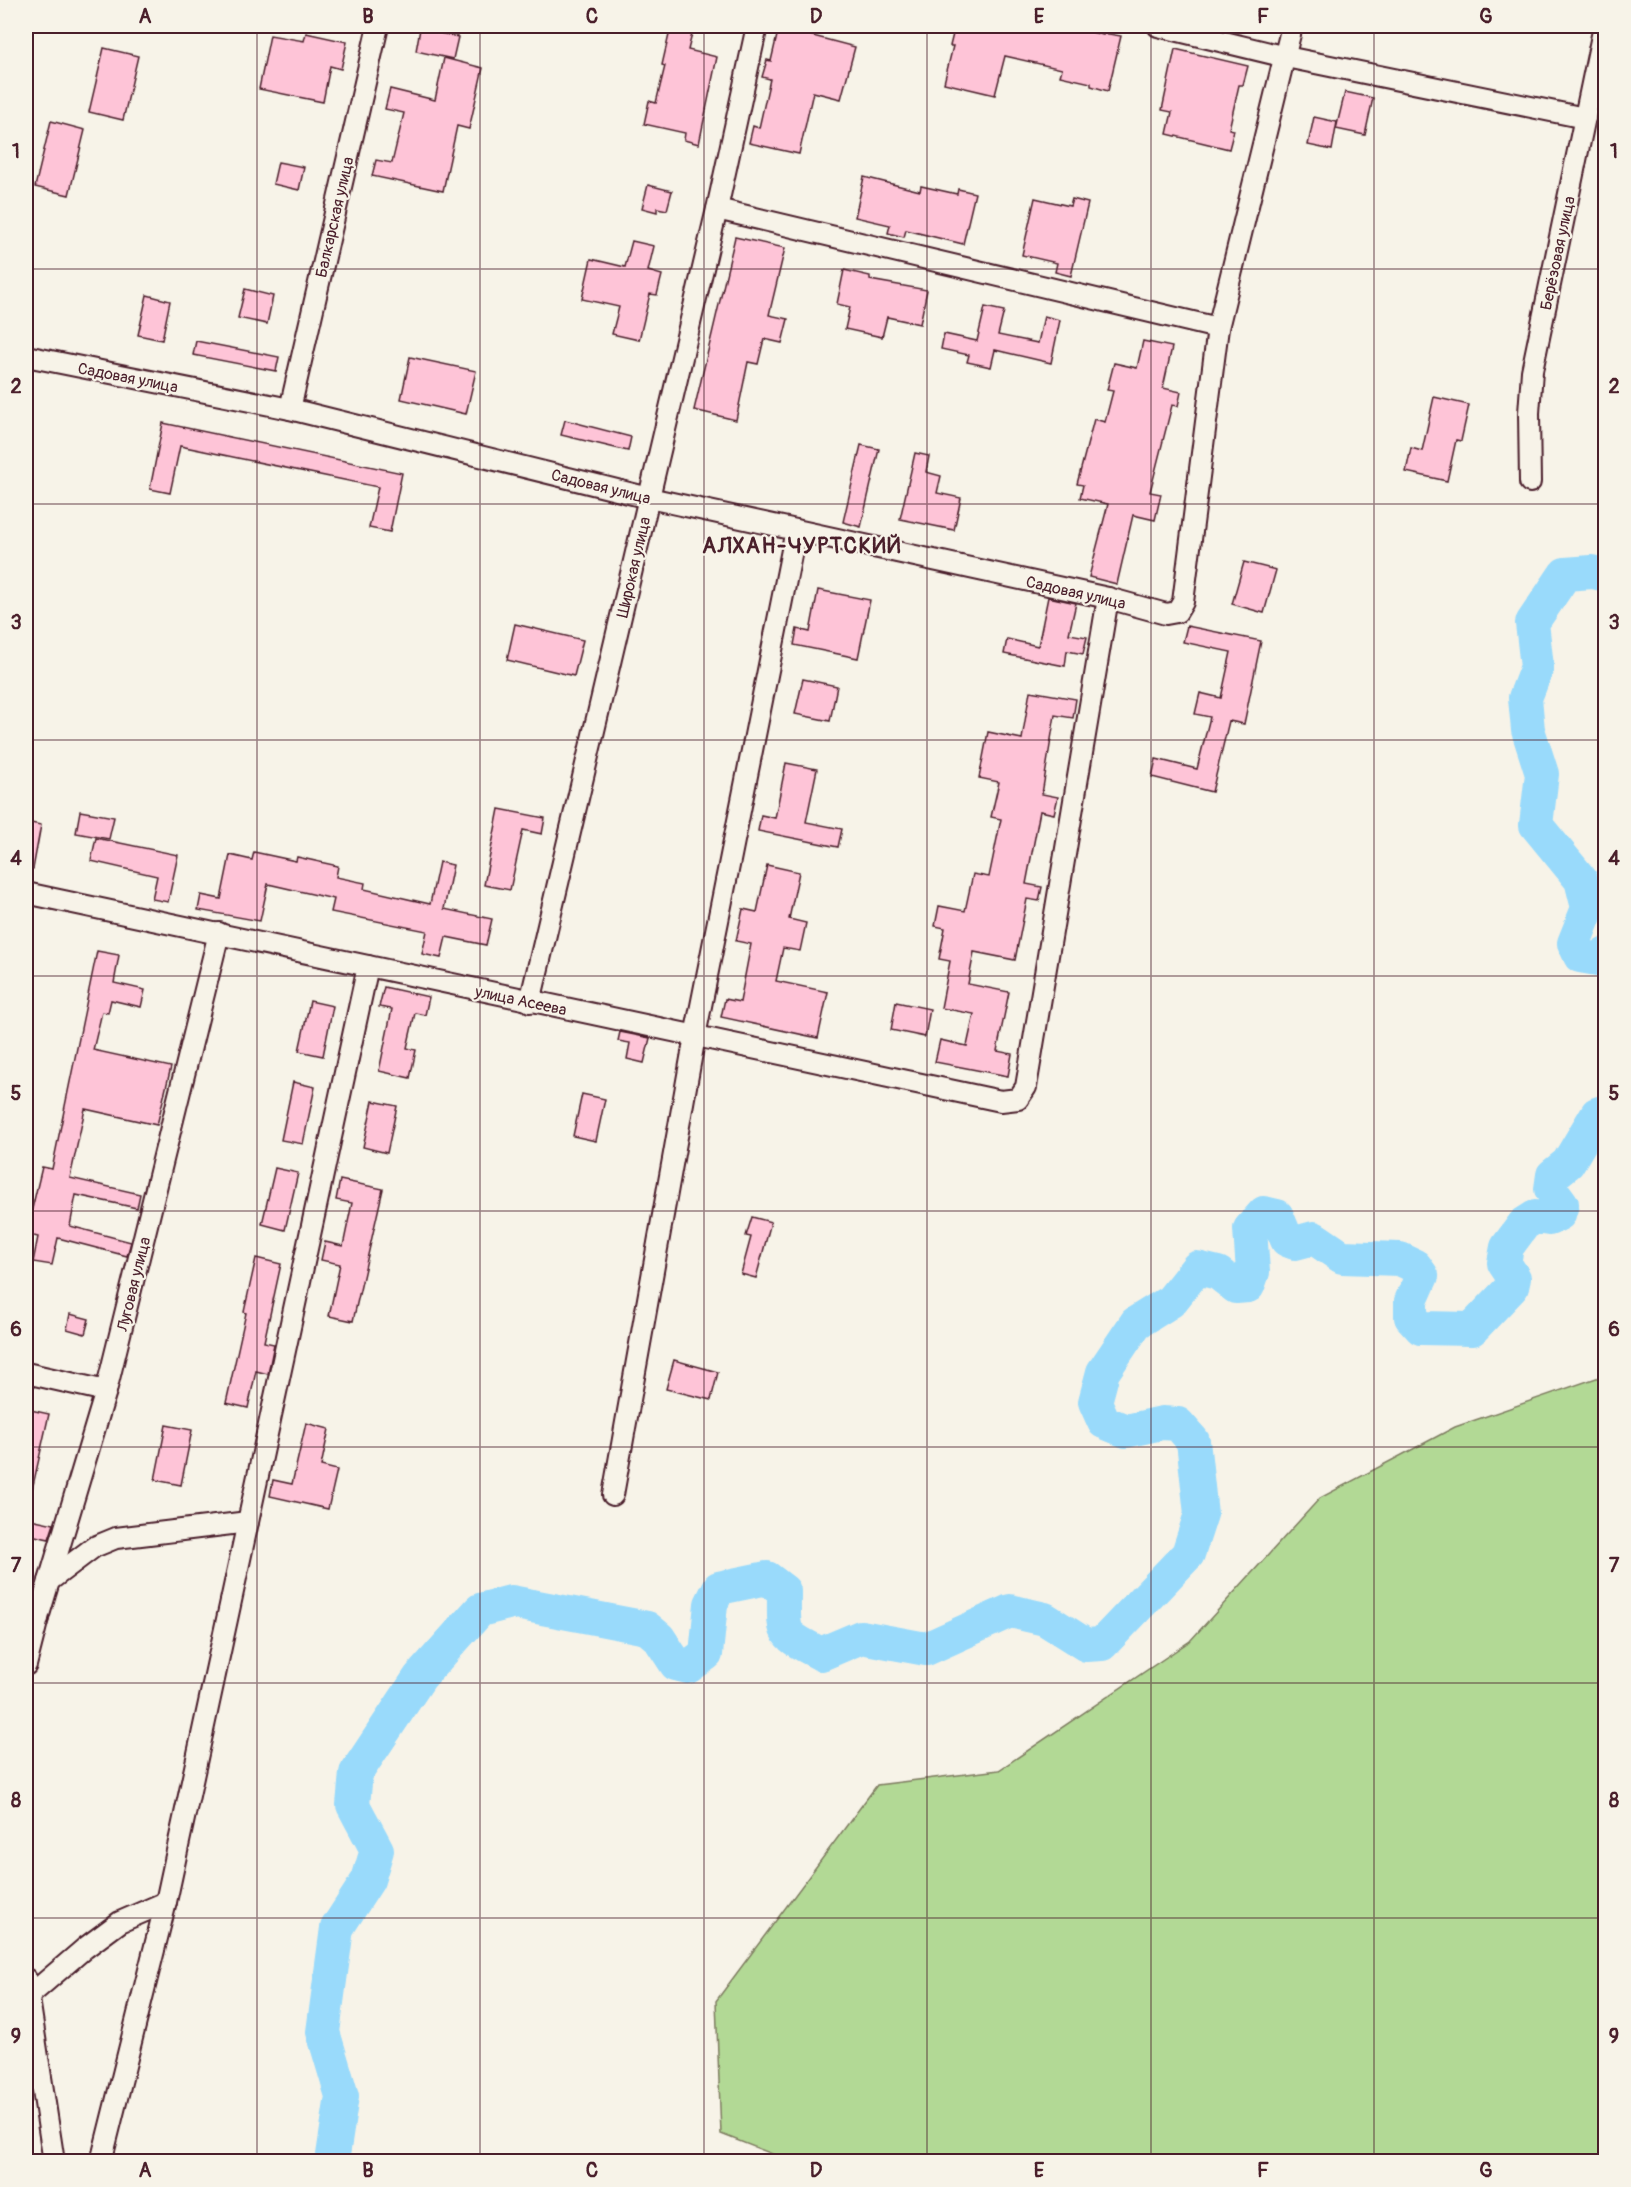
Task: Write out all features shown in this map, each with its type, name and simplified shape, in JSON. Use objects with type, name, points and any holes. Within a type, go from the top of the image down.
[{"type":"street","name":"Балкарская улица","points":[[290,409],[378,26]]},
{"type":"street","name":"Широкая улица","points":[[530,1002],[717,209],[757,26]]},
{"type":"street","points":[[1158,26],[1286,57],[1585,118]]},
{"type":"street","points":[[717,209],[1218,328],[1292,26]]},
{"type":"street","name":"Берёзовая улица","points":[[1530,482],[1529,412],[1532,371],[1604,26]]},
{"type":"street","name":"Садовая улица","points":[[26,356],[290,409],[649,498],[1108,598],[1166,614],[1177,612],[1183,602],[1218,328]]},
{"type":"street","points":[[613,1495],[695,1036],[796,530]]},
{"type":"street","name":"улица Асеева","points":[[26,893],[1001,1101],[1018,1099],[1026,1087],[1108,598]]},
{"type":"street","name":"Луговая улица","points":[[26,1665],[32,1620],[49,1581],[106,1391],[219,933]]},
{"type":"street","points":[[101,2162],[166,1902],[368,966]]},
{"type":"street","points":[[26,1373],[106,1391]]},
{"type":"street","points":[[49,1581],[94,1547],[116,1538],[248,1522]]},
{"type":"street","points":[[54,2162],[27,1988],[120,1922],[166,1902]]},
{"type":"green space","points":[[1605,1375],[1605,2161],[793,2162],[721,2134],[716,2001],[877,1785],[999,1770],[1190,1641],[1320,1498],[1455,1427]]},
{"type":"building","points":[[671,26],[694,26],[688,50],[717,57],[699,144],[684,140],[685,133],[644,124],[649,101],[656,103]]},
{"type":"building","points":[[955,26],[1044,26],[1070,32],[1071,27],[1103,35],[1103,33],[1121,36],[1108,91],[1091,86],[1091,83],[1060,76],[1062,69],[1005,56],[995,95],[944,83],[953,46],[950,46]]},
{"type":"building","points":[[779,27],[855,47],[841,99],[813,92],[799,154],[749,143],[753,126],[759,128],[770,79],[762,77],[767,60],[771,61]]},
{"type":"building","points":[[420,29],[458,37],[453,59],[416,51]]},
{"type":"building","points":[[306,33],[347,42],[341,69],[330,66],[323,102],[259,89],[270,35],[304,41]]},
{"type":"building","points":[[104,48],[138,56],[123,120],[89,112]]},
{"type":"building","points":[[1175,49],[1248,66],[1243,85],[1239,85],[1229,129],[1234,130],[1229,149],[1167,134],[1172,112],[1162,110]]},
{"type":"building","points":[[444,58],[483,68],[469,129],[457,126],[443,191],[372,176],[376,160],[392,163],[404,113],[385,109],[390,89],[435,100]]},
{"type":"building","points":[[1345,92],[1373,98],[1365,135],[1336,129]]},
{"type":"building","points":[[1314,117],[1337,122],[1332,150],[1308,145]]},
{"type":"building","points":[[51,121],[85,130],[69,195],[35,187]]},
{"type":"building","points":[[278,162],[304,167],[299,190],[273,184]]},
{"type":"building","points":[[864,177],[920,191],[921,186],[957,194],[958,189],[975,193],[963,244],[906,230],[904,237],[888,233],[890,225],[855,217]]},
{"type":"building","points":[[648,185],[672,191],[667,210],[657,208],[657,212],[642,208]]},
{"type":"building","points":[[1035,198],[1070,206],[1072,199],[1088,203],[1071,276],[1055,272],[1057,263],[1022,255]]},
{"type":"building","points":[[735,237],[785,248],[769,315],[788,319],[782,343],[764,339],[758,364],[748,362],[736,420],[694,410]]},
{"type":"building","points":[[632,241],[654,246],[648,271],[662,275],[657,295],[650,294],[639,340],[612,334],[619,307],[582,299],[591,259],[625,267]]},
{"type":"building","points":[[844,270],[870,276],[870,280],[927,290],[920,324],[887,317],[882,337],[845,329],[850,307],[837,304]]},
{"type":"building","points":[[245,289],[273,296],[267,324],[238,318]]},
{"type":"building","points":[[147,295],[170,301],[162,340],[138,335]]},
{"type":"building","points":[[985,307],[1004,311],[998,335],[1038,343],[1044,316],[1060,320],[1051,363],[995,350],[991,367],[967,362],[969,355],[941,349],[944,334],[977,341]]},
{"type":"building","points":[[196,341],[279,357],[276,371],[193,355]]},
{"type":"building","points":[[1143,341],[1172,347],[1163,388],[1181,392],[1178,406],[1172,405],[1150,492],[1161,494],[1155,520],[1133,515],[1117,584],[1089,577],[1108,504],[1080,498],[1083,485],[1077,484],[1094,419],[1105,422],[1113,391],[1107,390],[1114,363],[1137,368]]},
{"type":"building","points":[[410,357],[476,371],[466,414],[401,399]]},
{"type":"building","points":[[1434,397],[1469,405],[1461,441],[1456,440],[1447,481],[1406,472],[1411,448],[1422,451]]},
{"type":"building","points":[[565,420],[631,437],[628,451],[561,435]]},
{"type":"building","points":[[163,423],[402,473],[390,532],[369,528],[378,487],[180,446],[170,493],[150,489]]},
{"type":"building","points":[[861,445],[879,449],[861,527],[843,522]]},
{"type":"building","points":[[915,453],[929,456],[926,472],[941,476],[937,493],[961,498],[954,530],[900,519]]},
{"type":"building","points":[[1244,562],[1276,570],[1264,613],[1232,604]]},
{"type":"building","points":[[818,590],[870,600],[858,658],[794,645],[797,629],[810,632]]},
{"type":"building","points":[[1048,597],[1076,603],[1069,634],[1087,637],[1083,654],[1067,651],[1065,666],[1004,654],[1007,639],[1038,646]]},
{"type":"building","points":[[515,624],[583,640],[574,676],[507,660]]},
{"type":"building","points":[[1187,626],[1261,641],[1244,724],[1229,721],[1212,792],[1152,777],[1156,759],[1197,769],[1210,717],[1195,714],[1200,693],[1221,698],[1231,652],[1183,642]]},
{"type":"building","points":[[803,679],[837,686],[830,721],[795,714]]},
{"type":"building","points":[[1030,691],[1076,699],[1073,718],[1055,715],[1042,794],[1058,797],[1054,814],[1040,811],[1026,884],[1042,887],[1039,901],[1027,899],[1015,960],[974,952],[968,984],[1009,992],[997,1051],[1012,1054],[1008,1076],[935,1062],[940,1040],[967,1046],[974,1014],[941,1008],[950,961],[939,959],[945,928],[935,926],[939,906],[965,911],[973,874],[989,877],[1001,819],[991,817],[999,782],[979,778],[988,732],[1022,739]]},
{"type":"building","points":[[786,763],[817,769],[806,822],[842,829],[838,847],[758,831],[761,815],[775,818]]},
{"type":"building","points":[[499,809],[545,818],[542,834],[523,830],[510,890],[484,885]]},
{"type":"building","points":[[80,811],[114,817],[109,839],[76,833]]},
{"type":"building","points":[[26,822],[41,825],[33,869],[26,868]]},
{"type":"building","points":[[96,838],[178,855],[168,902],[152,899],[157,876],[91,861]]},
{"type":"building","points":[[254,852],[296,861],[297,857],[338,866],[336,877],[365,883],[364,889],[430,904],[439,862],[453,865],[444,909],[492,919],[486,945],[446,937],[441,958],[422,954],[427,931],[331,912],[334,899],[268,884],[260,921],[198,910],[201,895],[221,899],[230,855],[252,860]]},
{"type":"building","points":[[767,865],[799,872],[789,919],[806,923],[800,951],[783,948],[776,981],[828,992],[818,1038],[721,1017],[725,999],[740,1002],[751,944],[736,941],[743,909],[757,912]]},
{"type":"building","points":[[97,951],[119,955],[114,983],[145,990],[141,1007],[111,1000],[108,1013],[102,1012],[93,1050],[171,1067],[157,1125],[85,1109],[70,1178],[140,1194],[137,1208],[76,1195],[70,1226],[131,1242],[127,1256],[58,1238],[52,1265],[33,1262],[38,1237],[26,1234],[42,1167],[52,1169]]},
{"type":"building","points":[[384,987],[429,997],[425,1015],[415,1013],[407,1048],[416,1050],[410,1078],[379,1071],[392,1009],[379,1007]]},
{"type":"building","points":[[310,1001],[333,1006],[323,1056],[299,1051]]},
{"type":"building","points":[[896,1002],[930,1009],[925,1037],[891,1030]]},
{"type":"building","points":[[620,1032],[650,1038],[644,1063],[627,1059],[630,1043],[618,1041]]},
{"type":"building","points":[[293,1082],[315,1087],[303,1144],[281,1140]]},
{"type":"building","points":[[582,1094],[605,1099],[596,1141],[573,1136]]},
{"type":"building","points":[[373,1101],[397,1106],[387,1153],[363,1147]]},
{"type":"building","points":[[275,1168],[298,1173],[285,1230],[262,1224]]},
{"type":"building","points":[[340,1180],[383,1189],[353,1321],[329,1316],[340,1264],[321,1260],[325,1242],[343,1246],[352,1203],[336,1200]]},
{"type":"building","points":[[752,1217],[771,1222],[756,1278],[741,1274],[751,1237],[746,1236]]},
{"type":"building","points":[[256,1258],[281,1264],[264,1342],[274,1344],[268,1374],[256,1371],[248,1408],[226,1403]]},
{"type":"building","points":[[70,1314],[89,1319],[85,1334],[67,1329]]},
{"type":"building","points":[[674,1360],[718,1372],[711,1400],[666,1389]]},
{"type":"building","points":[[26,1409],[49,1414],[32,1490],[26,1489]]},
{"type":"building","points":[[306,1423],[329,1429],[321,1466],[337,1470],[328,1509],[270,1496],[273,1480],[292,1484]]},
{"type":"building","points":[[166,1425],[192,1430],[181,1485],[155,1480]]},
{"type":"building","points":[[26,1518],[54,1524],[49,1539],[26,1534]]},
{"type":"waterway","points":[[1606,575],[1592,572],[1565,574],[1532,623],[1537,667],[1525,698],[1528,730],[1542,774],[1536,825],[1581,880],[1588,908],[1574,943],[1580,956],[1597,959],[1606,954]]},
{"type":"waterway","points":[[332,2162],[342,2096],[323,2032],[337,1928],[368,1880],[377,1850],[353,1805],[356,1773],[420,1677],[480,1610],[511,1602],[647,1628],[659,1638],[676,1664],[688,1667],[706,1654],[711,1604],[719,1588],[767,1578],[784,1591],[784,1617],[787,1632],[798,1642],[821,1654],[861,1637],[926,1649],[1010,1611],[1045,1619],[1086,1645],[1102,1644],[1188,1554],[1201,1514],[1193,1441],[1178,1424],[1162,1423],[1126,1431],[1104,1422],[1095,1402],[1103,1372],[1136,1323],[1171,1301],[1197,1268],[1218,1273],[1236,1287],[1248,1286],[1253,1272],[1250,1229],[1264,1213],[1277,1216],[1287,1240],[1295,1243],[1314,1238],[1342,1257],[1400,1259],[1415,1266],[1422,1276],[1411,1301],[1411,1317],[1421,1328],[1472,1329],[1512,1287],[1514,1278],[1504,1263],[1507,1247],[1524,1224],[1535,1217],[1549,1219],[1559,1214],[1562,1204],[1551,1189],[1553,1175],[1568,1163],[1597,1114],[1606,1111]]},
{"type":"district","name":"АЛХАН-ЧУРТСКИЙ","points":[[802,545]]}]
